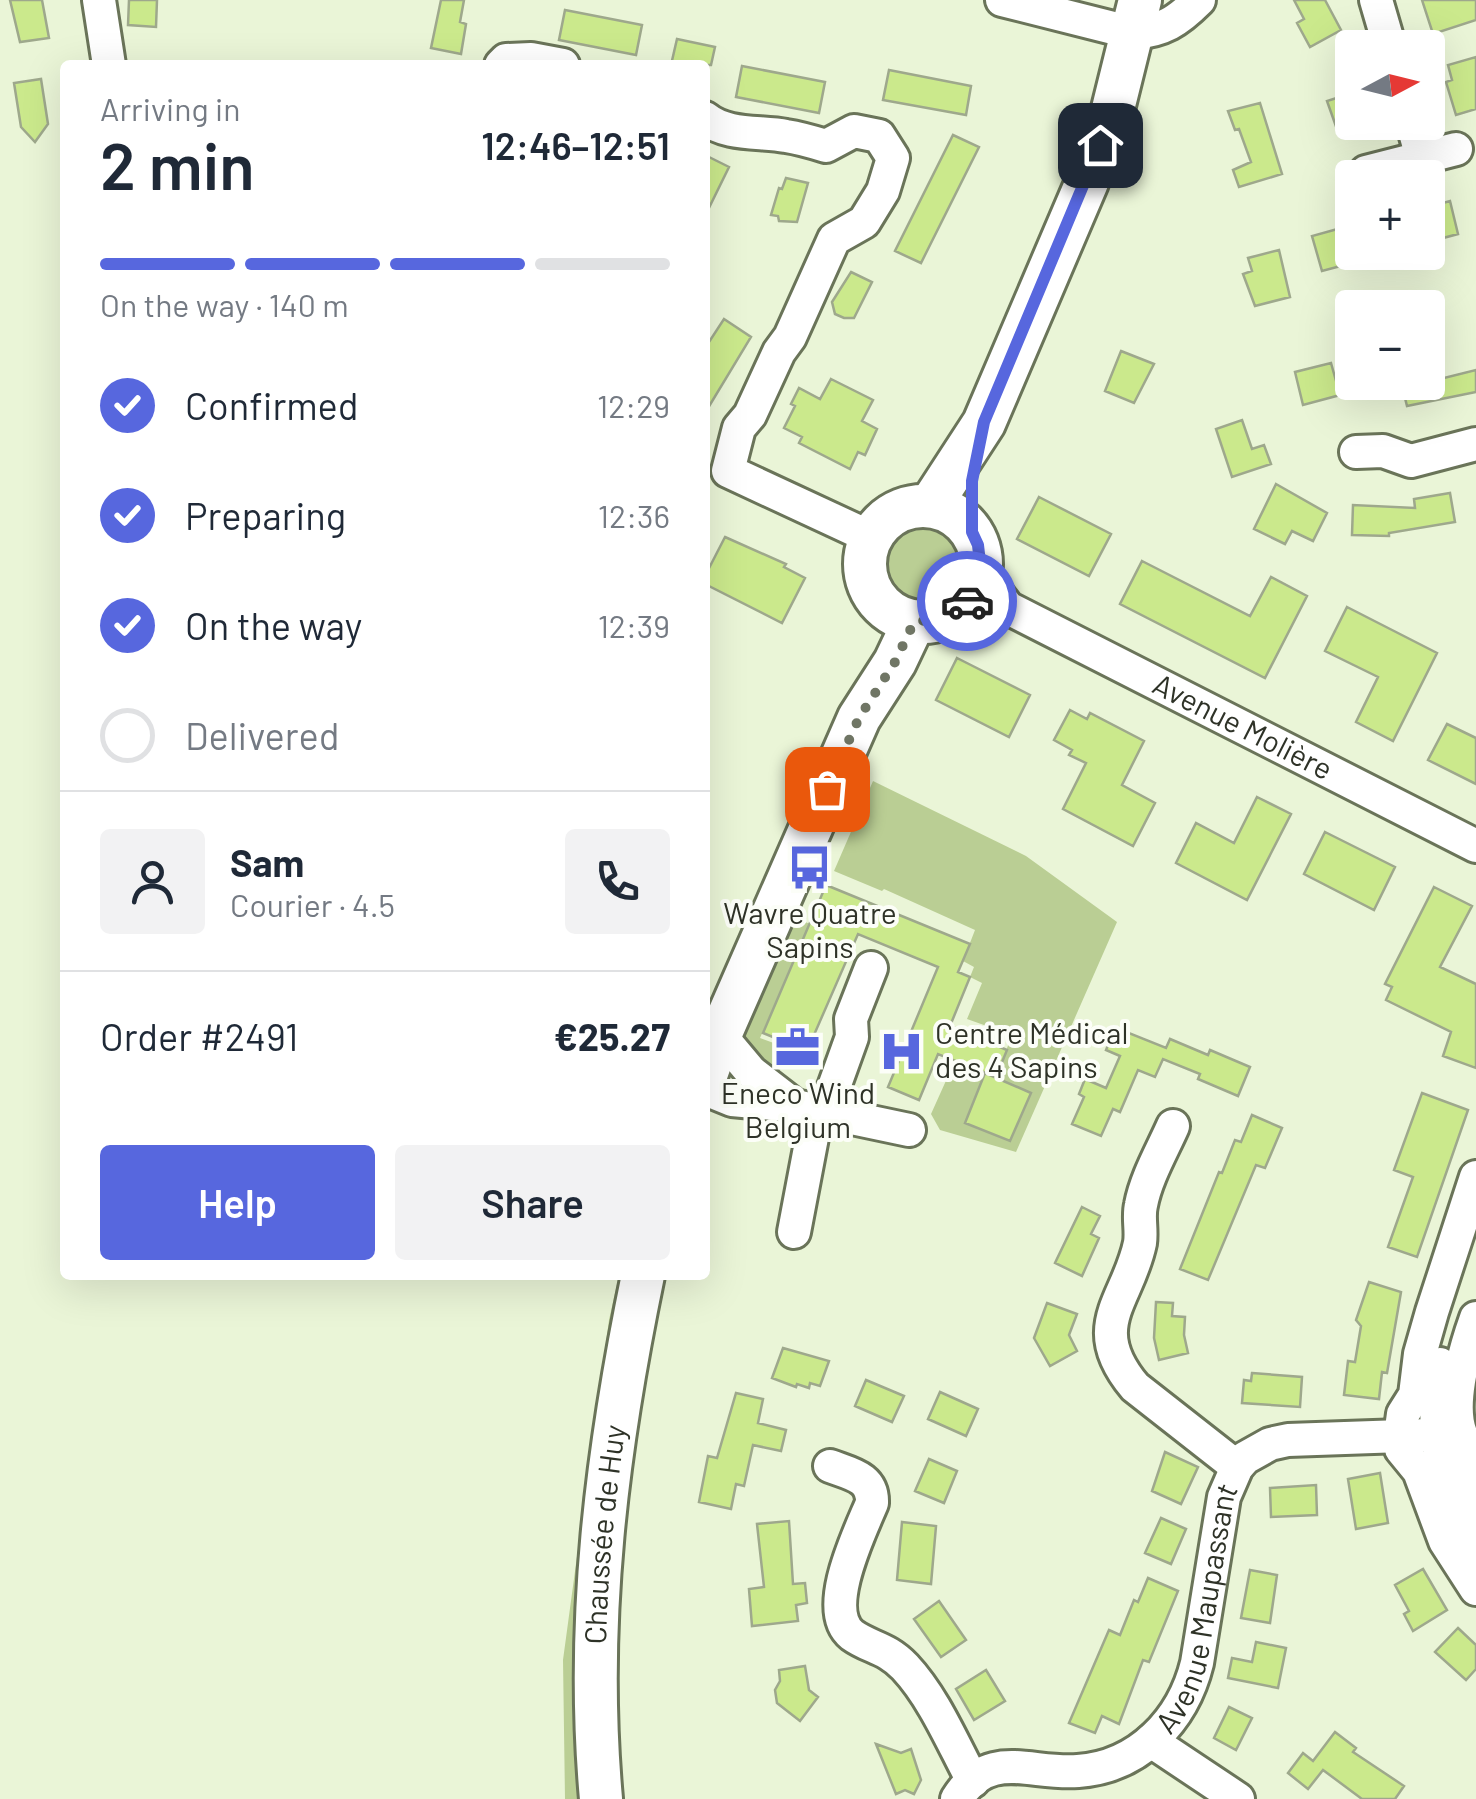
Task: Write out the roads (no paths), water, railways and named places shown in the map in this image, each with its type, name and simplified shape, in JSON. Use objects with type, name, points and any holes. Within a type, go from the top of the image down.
[{"type":"main road","points":[[930,506],[984,422],[1087,182],[1114,109],[1137,17]]},
{"type":"main road","points":[[976,552],[947,510],[930,506],[901,510],[854,531],[868,584],[899,615],[930,622],[958,610],[969,600],[976,552],[972,481],[984,422]]},
{"type":"main road","points":[[710,1064],[859,718],[895,662],[899,615]]},
{"type":"main road","name":"Chaussée de Huy","points":[[601,1799],[595,1652],[600,1539],[612,1438],[642,1280]]},
{"type":"street","points":[[99,0],[108,60]]},
{"type":"street","points":[[1002,0],[1137,17],[1152,32],[1176,23],[1199,0]]},
{"type":"street","points":[[1376,0],[1385,30]]},
{"type":"street","points":[[506,60],[536,60]]},
{"type":"street","points":[[710,120],[737,132],[789,136],[826,146],[854,130],[879,136],[893,158],[883,191],[864,222],[834,239],[790,337],[779,352],[750,416],[739,428],[728,471],[854,531]]},
{"type":"street","points":[[1417,140],[1422,157]]},
{"type":"street","points":[[1411,160],[1456,149]]},
{"type":"street","points":[[1356,452],[1383,452],[1411,461],[1476,444]]},
{"type":"street","name":"Avenue Molière","points":[[976,552],[1008,608]]},
{"type":"street","name":"Avenue Molière","points":[[958,610],[1008,608],[1074,641],[1216,729],[1264,724],[1434,840],[1475,842]]},
{"type":"street","points":[[794,1232],[812,1110],[852,1037],[851,1019],[871,968]]},
{"type":"street","points":[[720,1035],[751,1072],[812,1110]]},
{"type":"street","points":[[710,1091],[732,1100],[812,1110],[910,1130]]},
{"type":"street","points":[[1173,1126],[1143,1196],[1138,1249],[1114,1310],[1113,1345],[1126,1375],[1142,1394],[1236,1468]]},
{"type":"street","points":[[1476,1179],[1432,1312],[1420,1354],[1415,1395],[1403,1414],[1400,1436],[1401,1449],[1419,1472],[1444,1541],[1476,1589]]},
{"type":"street","points":[[1476,1250],[1440,1366],[1434,1413],[1448,1434],[1466,1443],[1464,1464],[1476,1504]]},
{"type":"street","points":[[1476,1318],[1448,1434],[1453,1502],[1476,1550]]},
{"type":"street","name":"Avenue Maupassant","points":[[965,1790],[984,1772],[999,1767],[1080,1772],[1126,1757],[1151,1741],[1172,1720],[1191,1685],[1224,1497],[1236,1468],[1257,1449],[1282,1441],[1448,1434]]},
{"type":"street","points":[[830,1466],[866,1480],[873,1492],[847,1566],[840,1612],[844,1626],[854,1637],[882,1648],[907,1669],[965,1790]]},
{"type":"street","points":[[1151,1741],[1238,1799]]},
{"type":"place","name":"Wavre Quatre Sapins","points":[[810,867]]},
{"type":"place","name":"Eneco Wind Belgium","points":[[798,1047]]},
{"type":"place","name":"Centre Médical des 4 Sapins","points":[[902,1051]]}]
